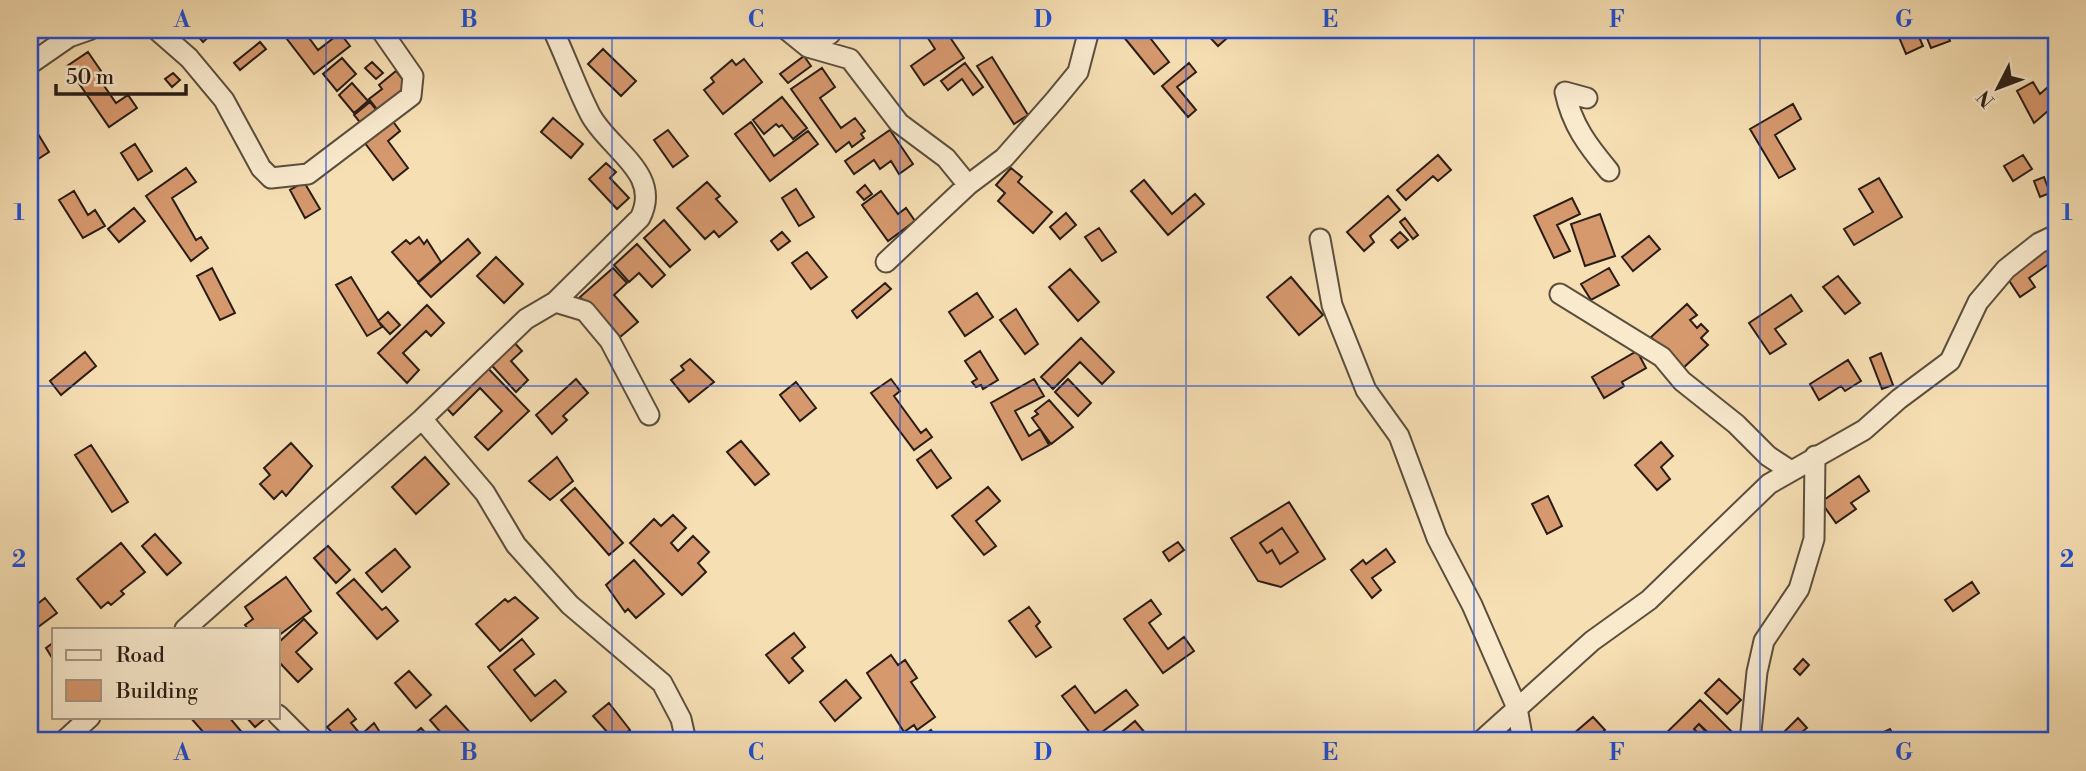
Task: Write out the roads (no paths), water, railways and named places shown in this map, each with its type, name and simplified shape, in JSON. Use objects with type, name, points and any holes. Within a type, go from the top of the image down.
[{"type":"street","points":[[30,64],[69,37],[89,30]]},
{"type":"street","points":[[157,30],[190,58],[224,100],[261,169],[271,178],[280,180],[308,174],[411,96],[413,76],[381,30]]},
{"type":"street","points":[[190,628],[422,419],[526,319],[555,302],[640,218],[648,203],[646,189],[618,145],[591,117],[553,30]]},
{"type":"street","points":[[787,30],[808,47],[850,59],[899,123],[946,158],[968,185]]},
{"type":"street","points":[[808,47],[830,34],[831,30]]},
{"type":"street","points":[[886,262],[968,185],[1004,158],[1078,72],[1089,30]]},
{"type":"street","points":[[1587,98],[1565,92],[1570,113],[1582,140],[1609,171]]},
{"type":"street","points":[[1481,741],[1592,640],[1649,600],[1769,484],[1864,430],[1899,399],[1950,361],[1985,294],[2006,269],[2039,243],[2056,235]]},
{"type":"street","points":[[1320,239],[1332,305],[1366,390],[1399,436],[1437,538],[1472,605],[1517,708],[1523,741]]},
{"type":"street","points":[[1560,293],[1662,357],[1682,381],[1736,424],[1768,456],[1791,471]]},
{"type":"street","points":[[555,302],[585,311],[610,341],[649,415]]},
{"type":"street","points":[[422,419],[485,493],[516,545],[570,605],[662,683],[681,719],[686,741]]},
{"type":"street","points":[[1750,741],[1757,672],[1765,641],[1799,589],[1814,539],[1815,456]]},
{"type":"street","points":[[280,717],[304,741]]},
{"type":"street","points":[[64,741],[89,718]]}]
